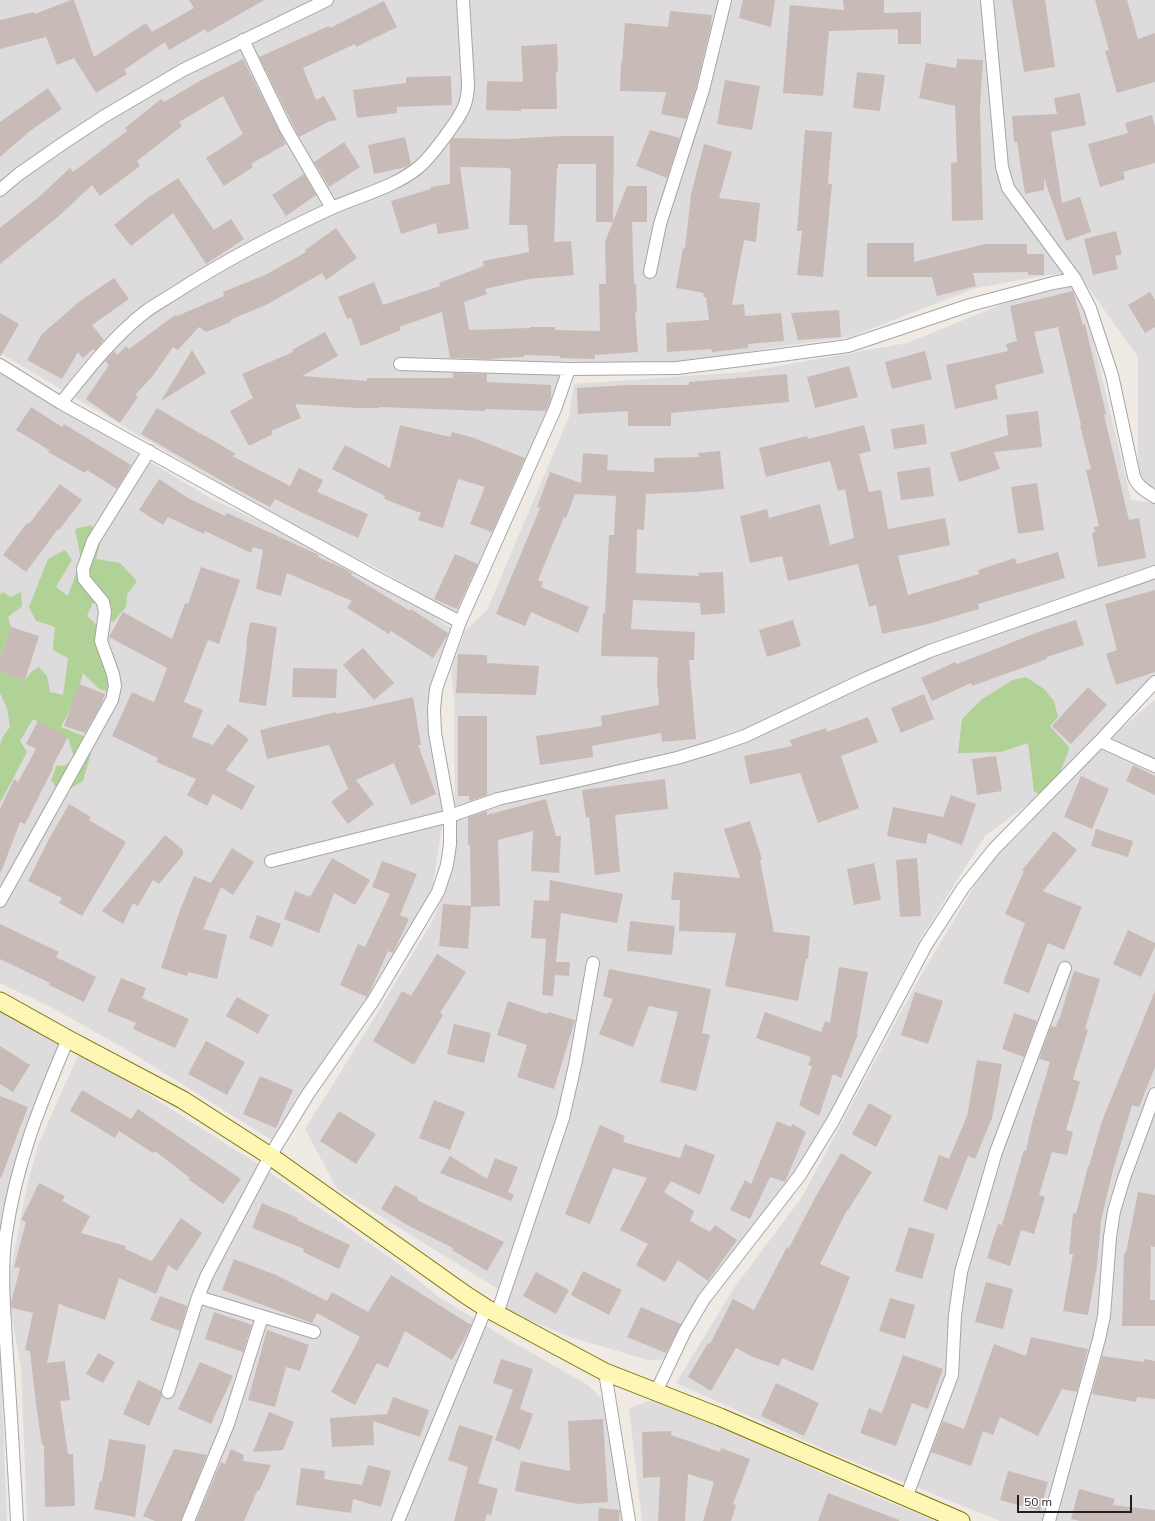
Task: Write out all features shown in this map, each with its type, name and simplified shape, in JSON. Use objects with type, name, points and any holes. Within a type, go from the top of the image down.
[{"type":"street","points":[[0,190],[19,174],[103,117],[183,70],[327,0]]},
{"type":"street","points":[[61,403],[106,349],[145,312],[246,251],[332,208],[393,182],[420,166],[451,128],[463,109],[468,96],[463,0]]},
{"type":"street","points":[[650,272],[660,224],[704,90],[725,0]]},
{"type":"street","points":[[987,0],[1002,166],[1008,188],[1075,279],[1090,308],[1112,375],[1136,483],[1155,497]]},
{"type":"street","points":[[243,40],[285,127],[332,208]]},
{"type":"street","points":[[400,364],[569,369],[677,368],[848,346],[970,305],[1053,283],[1075,279]]},
{"type":"street","points":[[0,365],[61,403],[377,578],[460,622]]},
{"type":"street","points":[[168,1392],[198,1297],[207,1275],[270,1156],[308,1094],[373,1002],[438,892],[447,865],[450,816],[434,733],[436,689],[460,622],[555,409],[569,369]]},
{"type":"street","points":[[0,901],[112,700],[115,686],[113,674],[101,641],[105,612],[103,602],[84,579],[82,569],[93,541],[149,451]]},
{"type":"street","points":[[271,861],[450,816],[498,799],[677,758],[732,741],[867,678],[930,651],[1155,572]]},
{"type":"street","points":[[656,1392],[684,1333],[704,1300],[800,1175],[833,1121],[926,945],[963,888],[994,849],[1100,741],[1155,682]]},
{"type":"street","points":[[1100,741],[1155,766]]},
{"type":"street","points":[[398,1521],[492,1311],[563,1118],[575,1065],[593,963]]},
{"type":"street","points":[[906,1498],[952,1376],[955,1315],[961,1272],[996,1152],[1065,968]]},
{"type":"street","points":[[0,1001],[183,1100],[270,1156],[492,1311],[605,1372],[720,1417],[961,1521]]},
{"type":"street","points":[[17,1521],[3,1277],[6,1235],[12,1197],[27,1140],[68,1039]]},
{"type":"street","points":[[1049,1521],[1104,1316],[1110,1237],[1114,1211],[1124,1178],[1155,1094]]},
{"type":"street","points":[[198,1297],[314,1332]]},
{"type":"street","points":[[188,1521],[228,1424],[262,1316]]},
{"type":"street","points":[[605,1372],[629,1521]]},
{"type":"shaded area","points":[[0,0],[1155,0],[1155,490],[1138,476],[1138,357],[1078,273],[1048,275],[976,288],[850,337],[777,347],[672,365],[562,361],[554,410],[459,615],[371,565],[297,529],[0,353]]},
{"type":"shaded area","points":[[1073,286],[1085,305],[1131,500],[1155,503],[1155,683],[1060,772],[1031,802],[985,836],[921,938],[827,1118],[793,1175],[692,1308],[670,1359],[648,1360],[573,1338],[506,1311],[501,1291],[337,1189],[305,1129],[434,918],[445,890],[455,818],[454,700],[451,669],[465,631],[487,610],[569,417],[574,384],[745,372],[907,343],[1013,300]]},
{"type":"shaded area","points":[[0,373],[214,500],[370,574],[454,630],[436,665],[432,701],[445,807],[431,897],[278,1144],[129,1051],[51,1007],[0,983]]},
{"type":"shaded area","points":[[1155,699],[1155,1521],[1000,1521],[832,1453],[676,1383],[734,1288],[802,1197],[916,984],[985,868],[1031,822],[1093,755]]},
{"type":"shaded area","points":[[0,1012],[61,1044],[22,1144],[0,1264]]},
{"type":"shaded area","points":[[80,1051],[262,1167],[400,1265],[436,1295],[507,1339],[588,1385],[607,1404],[618,1492],[625,1521],[27,1521],[21,1367],[11,1312],[10,1274],[27,1186],[38,1145]]},
{"type":"shaded area","points":[[0,1339],[7,1521],[0,1521]]},
{"type":"shaded area","points":[[657,1398],[855,1488],[935,1521],[642,1521],[629,1408]]},
{"type":"green space","points":[[91,525],[102,536],[96,559],[120,563],[137,581],[127,595],[126,607],[113,622],[108,617],[112,607],[103,599],[92,604],[87,616],[103,631],[119,670],[119,686],[110,692],[99,689],[83,673],[77,695],[61,727],[86,737],[91,753],[83,781],[61,794],[51,780],[57,765],[63,766],[75,760],[68,738],[33,719],[20,741],[27,752],[0,803],[0,746],[2,738],[10,727],[7,708],[0,693],[0,672],[25,680],[32,671],[39,667],[47,676],[50,692],[63,695],[68,658],[53,650],[55,627],[36,621],[29,607],[48,559],[65,550],[72,560],[56,587],[68,596],[81,559],[75,529]]},
{"type":"green space","points":[[3,592],[11,597],[21,592],[22,606],[8,617],[11,627],[0,661],[0,594]]},
{"type":"green space","points":[[1026,677],[1044,689],[1054,701],[1058,717],[1050,726],[1068,746],[1069,750],[1056,782],[1043,795],[1034,792],[1028,743],[1001,752],[958,753],[962,719],[982,699],[1013,680]]},
{"type":"building","points":[[74,0],[94,57],[146,23],[152,32],[194,8],[189,0],[264,0],[207,33],[205,29],[169,50],[165,42],[124,70],[127,74],[96,93],[74,58],[57,65],[46,37],[0,49],[0,20],[34,12],[35,14]]},
{"type":"building","points":[[743,0],[775,0],[771,27],[739,18]]},
{"type":"building","points":[[843,0],[884,0],[884,13],[921,12],[921,44],[898,44],[898,29],[829,31],[823,96],[783,93],[790,5],[844,10]]},
{"type":"building","points":[[1012,0],[1045,0],[1055,67],[1024,72]]},
{"type":"building","points":[[1095,0],[1127,0],[1138,39],[1155,33],[1155,82],[1117,93],[1105,51],[1109,50]]},
{"type":"building","points":[[384,1],[397,27],[356,47],[355,44],[303,68],[316,100],[324,96],[337,120],[330,121],[299,137],[259,57],[329,26],[330,28]]},
{"type":"building","points":[[670,11],[712,15],[711,26],[696,88],[686,119],[661,114],[666,92],[620,91],[625,23],[668,27]]},
{"type":"building","points":[[557,44],[557,109],[521,109],[521,111],[486,110],[487,81],[523,82],[521,46]]},
{"type":"building","points":[[243,59],[286,144],[251,164],[253,167],[224,186],[206,158],[243,134],[223,96],[179,122],[182,126],[137,161],[140,166],[100,196],[92,185],[59,216],[0,264],[0,228],[40,196],[70,168],[73,172],[127,131],[125,128],[161,99],[164,102],[203,79]]},
{"type":"building","points":[[957,59],[983,60],[980,108],[983,220],[952,221],[951,163],[957,162],[955,106],[919,98],[926,63],[956,68]]},
{"type":"building","points":[[857,72],[885,75],[880,111],[853,108]]},
{"type":"building","points":[[451,76],[452,105],[397,107],[397,113],[357,118],[353,90],[406,83],[406,77]]},
{"type":"building","points":[[725,80],[760,86],[752,130],[717,124]]},
{"type":"building","points":[[48,88],[62,109],[30,131],[0,157],[0,122]]},
{"type":"building","points":[[1080,93],[1086,125],[1051,132],[1062,203],[1080,197],[1091,232],[1066,241],[1044,178],[1044,190],[1025,194],[1017,142],[1014,142],[1012,116],[1057,114],[1054,98]]},
{"type":"building","points":[[1152,115],[1155,127],[1155,163],[1123,172],[1125,179],[1100,187],[1088,144],[1128,133],[1125,123]]},
{"type":"building","points":[[650,130],[680,138],[667,178],[636,166]]},
{"type":"building","points":[[805,130],[832,132],[828,184],[832,184],[823,277],[797,275],[802,231],[797,231]]},
{"type":"building","points":[[560,136],[614,136],[613,222],[627,186],[647,186],[647,222],[632,222],[638,352],[595,355],[595,359],[524,355],[524,357],[488,359],[450,358],[442,312],[399,327],[401,330],[361,346],[351,318],[347,319],[338,297],[374,282],[383,305],[440,286],[439,283],[484,266],[483,261],[529,252],[527,225],[509,225],[511,170],[509,168],[460,167],[469,229],[438,234],[436,223],[401,234],[391,201],[431,189],[431,187],[450,184],[450,142],[453,138],[508,139]],"holes":[[[558,164],[596,164],[596,222],[613,222],[605,242],[606,284],[599,284],[600,331],[555,330],[555,327],[469,330],[464,302],[487,294],[485,289],[529,279],[574,275],[571,241],[554,242]]]},
{"type":"building","points":[[405,137],[411,164],[406,167],[374,174],[368,145]]},
{"type":"building","points":[[344,142],[360,167],[329,187],[314,162]]},
{"type":"building","points":[[704,144],[732,152],[719,198],[760,203],[756,242],[744,240],[732,305],[744,304],[745,316],[781,313],[784,341],[748,344],[748,348],[712,352],[711,349],[667,352],[666,323],[709,320],[706,297],[703,297],[704,293],[676,288],[683,248],[685,249],[691,194]]},
{"type":"building","points":[[304,174],[316,195],[286,216],[272,195]]},
{"type":"building","points":[[178,178],[214,230],[231,219],[244,239],[206,264],[173,213],[131,246],[114,225],[146,199]]},
{"type":"building","points":[[336,228],[357,258],[326,280],[322,273],[268,304],[230,320],[231,322],[206,332],[199,327],[178,350],[173,347],[152,377],[135,395],[138,397],[120,423],[86,399],[109,365],[105,361],[114,351],[117,355],[126,346],[129,349],[175,315],[177,316],[224,296],[223,292],[265,275],[306,252],[305,250]]},
{"type":"building","points":[[1116,231],[1122,254],[1115,256],[1118,269],[1093,275],[1084,239]]},
{"type":"building","points":[[867,243],[914,243],[914,262],[985,244],[1027,244],[1027,254],[1044,254],[1044,275],[1028,275],[1028,272],[973,273],[976,286],[937,296],[932,277],[867,277]]},
{"type":"building","points":[[114,278],[129,299],[92,325],[104,340],[95,351],[93,349],[83,358],[78,352],[62,379],[27,360],[42,334],[80,301]]},
{"type":"building","points":[[1073,291],[1083,325],[1085,324],[1106,414],[1104,415],[1129,520],[1139,518],[1146,558],[1098,567],[1092,533],[1095,532],[1094,527],[1099,526],[1086,470],[1091,469],[1058,327],[1034,332],[1044,373],[995,385],[998,399],[955,409],[946,365],[1008,351],[1006,344],[1017,341],[1010,306]]},
{"type":"building","points":[[1150,292],[1155,300],[1155,327],[1145,333],[1128,305]]},
{"type":"building","points":[[839,310],[841,337],[798,340],[791,313]]},
{"type":"building","points":[[0,313],[19,324],[0,357]]},
{"type":"building","points":[[325,332],[338,356],[302,376],[367,381],[367,378],[453,378],[453,373],[487,374],[487,382],[551,385],[551,398],[546,411],[485,409],[485,411],[379,407],[357,408],[295,404],[301,418],[271,431],[273,434],[249,446],[230,411],[253,398],[242,374],[293,352],[292,350]]},
{"type":"building","points":[[192,350],[206,373],[161,401]]},
{"type":"building","points":[[925,351],[932,379],[892,389],[885,362]]},
{"type":"building","points":[[849,366],[858,397],[815,408],[807,377]]},
{"type":"building","points":[[787,374],[789,402],[671,413],[671,426],[628,426],[628,411],[578,414],[577,388],[628,385],[689,385],[689,382]]},
{"type":"building","points":[[31,407],[62,427],[64,424],[131,465],[117,489],[87,470],[85,473],[48,452],[49,450],[16,430]]},
{"type":"building","points":[[157,408],[236,454],[232,456],[290,486],[299,468],[323,480],[317,492],[368,514],[358,538],[275,499],[270,507],[141,434]]},
{"type":"building","points":[[1038,411],[1042,447],[994,452],[1000,469],[959,482],[950,453],[1008,435],[1006,415]]},
{"type":"building","points":[[924,424],[927,444],[894,449],[891,429]]},
{"type":"building","points":[[400,425],[450,437],[452,432],[474,438],[525,458],[492,532],[470,524],[485,487],[458,479],[443,528],[418,520],[421,513],[384,499],[385,496],[332,469],[345,445],[390,468]]},
{"type":"building","points":[[864,425],[871,451],[859,454],[869,492],[881,490],[888,529],[945,518],[950,545],[898,556],[908,595],[979,574],[978,570],[1015,558],[1017,564],[1058,552],[1065,578],[978,604],[979,609],[928,624],[882,634],[876,605],[869,607],[858,564],[788,581],[782,556],[750,563],[740,516],[767,509],[769,518],[820,504],[830,545],[854,538],[845,489],[838,491],[830,461],[766,477],[759,448],[807,436],[808,439]]},
{"type":"building","points":[[720,451],[724,489],[646,494],[644,530],[637,529],[636,573],[699,576],[698,573],[723,572],[725,613],[701,615],[700,603],[633,600],[631,629],[695,632],[694,660],[689,660],[696,739],[662,742],[661,733],[592,746],[593,757],[540,765],[536,736],[602,726],[601,716],[659,705],[657,681],[658,657],[601,656],[603,613],[605,614],[609,535],[614,535],[616,496],[575,494],[566,518],[564,517],[538,580],[543,582],[541,587],[589,607],[578,633],[531,612],[525,626],[496,614],[540,508],[537,507],[550,472],[581,483],[583,453],[608,455],[607,470],[654,472],[654,458],[699,457],[698,453]]},
{"type":"building","points":[[930,467],[934,496],[901,500],[897,472]]},
{"type":"building","points":[[159,479],[188,498],[225,516],[227,513],[319,555],[318,557],[352,573],[351,575],[410,611],[411,609],[448,633],[447,636],[433,658],[391,631],[389,634],[347,608],[352,601],[287,573],[281,596],[256,589],[263,550],[253,547],[251,553],[205,531],[204,534],[168,517],[163,525],[139,510]]},
{"type":"building","points":[[1037,483],[1044,530],[1018,534],[1011,487]]},
{"type":"building","points":[[60,484],[82,500],[26,572],[3,555],[27,523],[29,524]]},
{"type":"building","points":[[455,554],[478,564],[457,609],[434,599]]},
{"type":"building","points":[[201,567],[240,580],[219,644],[208,640],[184,702],[203,710],[192,737],[213,745],[228,724],[249,739],[226,770],[255,786],[242,810],[213,794],[207,806],[187,795],[196,779],[156,762],[158,758],[112,736],[132,692],[154,702],[167,668],[109,637],[123,612],[172,639],[185,603],[188,604]]},
{"type":"building","points":[[1155,590],[1155,672],[1116,685],[1106,654],[1117,650],[1105,604]]},
{"type":"building","points":[[793,620],[801,646],[767,657],[759,630]]},
{"type":"building","points":[[1076,620],[1084,645],[1047,657],[1047,659],[972,686],[971,683],[932,701],[921,678],[955,662],[957,664],[1041,631]]},
{"type":"building","points":[[250,622],[277,627],[266,706],[239,702]]},
{"type":"building","points":[[11,627],[39,636],[25,680],[0,672],[0,661]]},
{"type":"building","points":[[363,648],[394,683],[374,700],[343,665]]},
{"type":"building","points":[[458,654],[487,655],[487,663],[539,666],[536,695],[456,693]]},
{"type":"building","points":[[293,668],[337,669],[336,698],[292,697]]},
{"type":"building","points":[[79,684],[105,694],[101,705],[85,733],[64,726]]},
{"type":"building","points":[[1088,687],[1107,705],[1071,744],[1052,726]]},
{"type":"building","points":[[924,694],[934,719],[901,733],[891,708]]},
{"type":"building","points":[[413,697],[421,745],[418,745],[436,794],[411,805],[394,763],[356,780],[374,804],[348,824],[331,802],[348,789],[329,745],[267,759],[260,730],[336,712],[336,714]]},
{"type":"building","points":[[458,716],[487,716],[487,795],[469,801],[469,796],[458,796]]},
{"type":"building","points":[[868,717],[878,742],[841,756],[859,808],[818,823],[800,773],[750,784],[744,756],[792,746],[790,740],[826,728],[827,732]]},
{"type":"building","points":[[38,721],[68,737],[25,824],[20,822],[1,872],[0,809],[14,779],[18,782],[36,749],[26,744]]},
{"type":"building","points":[[996,756],[1002,791],[977,795],[972,759]]},
{"type":"building","points":[[1133,765],[1155,776],[1155,795],[1126,781]]},
{"type":"building","points":[[1081,776],[1109,789],[1092,829],[1064,817]]},
{"type":"building","points":[[665,779],[668,809],[615,815],[620,872],[595,875],[589,817],[586,818],[582,790]]},
{"type":"building","points":[[951,795],[976,804],[962,845],[928,833],[926,844],[887,836],[893,807],[943,817]]},
{"type":"building","points":[[546,799],[556,836],[561,836],[559,873],[531,871],[533,831],[498,840],[500,906],[471,907],[468,949],[439,946],[443,904],[471,906],[468,817],[487,811],[487,815]]},
{"type":"building","points":[[69,804],[91,817],[89,820],[126,842],[82,916],[59,903],[62,898],[28,881],[49,839]]},
{"type":"building","points":[[750,821],[762,859],[760,860],[774,932],[810,936],[808,959],[806,959],[798,1001],[725,986],[736,933],[679,931],[680,900],[671,900],[674,872],[740,878],[724,829]]},
{"type":"building","points":[[1096,829],[1133,841],[1128,857],[1091,846]]},
{"type":"building","points":[[1054,831],[1077,850],[1043,891],[1082,907],[1064,950],[1048,943],[1029,993],[1003,983],[1025,923],[1005,914],[1024,871],[1022,870]]},
{"type":"building","points":[[165,835],[183,850],[183,855],[159,884],[153,880],[138,906],[133,903],[123,924],[102,911]]},
{"type":"building","points":[[232,848],[254,862],[233,895],[221,887],[203,929],[227,935],[217,979],[188,972],[187,976],[161,968],[180,910],[194,876],[211,883]]},
{"type":"building","points":[[332,858],[370,880],[355,905],[334,893],[319,933],[284,919],[295,891],[310,897]]},
{"type":"building","points":[[917,858],[921,916],[900,917],[896,860]]},
{"type":"building","points":[[382,861],[417,874],[400,915],[409,919],[393,953],[388,951],[367,997],[340,985],[358,944],[365,947],[390,894],[372,887]]},
{"type":"building","points":[[874,863],[881,900],[854,905],[847,869]]},
{"type":"building","points":[[550,880],[623,894],[617,923],[561,913],[556,962],[570,962],[569,976],[555,975],[553,996],[542,995],[546,939],[531,938],[534,900],[549,901]]},
{"type":"building","points":[[257,915],[281,924],[272,947],[249,938]]},
{"type":"building","points":[[630,921],[675,926],[672,955],[627,951]]},
{"type":"building","points":[[0,924],[59,952],[56,957],[96,977],[84,1002],[49,985],[50,983],[0,959]]},
{"type":"building","points":[[1128,930],[1155,943],[1155,947],[1141,977],[1113,964]]},
{"type":"building","points":[[437,954],[466,972],[440,1013],[443,1015],[414,1065],[373,1041],[402,991],[411,996]]},
{"type":"building","points":[[839,967],[868,972],[858,1034],[841,1078],[833,1074],[819,1116],[799,1105],[812,1066],[808,1065],[811,1057],[756,1038],[765,1012],[821,1032],[825,1021],[830,1023]]},
{"type":"building","points":[[609,969],[711,989],[702,1033],[710,1035],[696,1091],[660,1082],[678,1012],[649,1006],[633,1047],[599,1034],[613,999],[603,996]]},
{"type":"building","points":[[1074,971],[1100,979],[1085,1029],[1088,1030],[1073,1079],[1080,1082],[1066,1130],[1073,1132],[1067,1155],[1052,1152],[1039,1195],[1045,1197],[1034,1234],[1021,1230],[1010,1266],[987,1258],[998,1224],[1002,1225],[1024,1150],[1026,1151],[1032,1123],[1050,1062],[1039,1059],[1051,1026],[1056,1027],[1059,1020]]},
{"type":"building","points":[[121,978],[146,988],[142,998],[189,1019],[175,1048],[133,1029],[136,1023],[107,1011]]},
{"type":"building","points":[[1155,991],[1155,1067],[1139,1107],[1132,1105],[1113,1170],[1101,1221],[1097,1266],[1088,1315],[1063,1311],[1073,1254],[1069,1254],[1073,1213],[1076,1214],[1088,1166],[1102,1121]]},
{"type":"building","points":[[915,992],[943,1001],[928,1044],[901,1035]]},
{"type":"building","points":[[237,997],[269,1015],[258,1034],[226,1016]]},
{"type":"building","points":[[508,1001],[547,1014],[548,1012],[575,1020],[554,1089],[517,1077],[527,1045],[497,1035]]},
{"type":"building","points":[[1014,1013],[1037,1021],[1024,1057],[1002,1049]]},
{"type":"building","points":[[454,1024],[491,1033],[484,1063],[447,1054]]},
{"type":"building","points":[[206,1041],[245,1062],[227,1095],[188,1074]]},
{"type":"building","points":[[0,1046],[30,1065],[13,1092],[0,1084]]},
{"type":"building","points":[[977,1060],[1002,1064],[992,1118],[975,1159],[968,1156],[947,1210],[923,1201],[939,1155],[949,1159],[967,1116]]},
{"type":"building","points":[[260,1076],[293,1090],[276,1128],[243,1114]]},
{"type":"building","points":[[82,1090],[131,1119],[138,1109],[241,1179],[223,1204],[188,1179],[190,1178],[155,1151],[153,1153],[119,1131],[115,1138],[70,1111]]},
{"type":"building","points":[[0,1096],[28,1107],[1,1178],[0,1178]]},
{"type":"building","points":[[434,1100],[465,1112],[450,1150],[419,1138]]},
{"type":"building","points":[[869,1103],[892,1116],[876,1147],[852,1134]]},
{"type":"building","points":[[339,1111],[376,1134],[356,1164],[320,1141]]},
{"type":"building","points":[[777,1121],[791,1127],[792,1124],[806,1132],[785,1182],[770,1177],[750,1219],[730,1210],[745,1180],[751,1184]]},
{"type":"building","points":[[600,1125],[625,1136],[623,1142],[680,1158],[685,1144],[715,1155],[700,1195],[671,1181],[664,1192],[694,1211],[690,1221],[710,1232],[715,1225],[737,1240],[708,1281],[678,1260],[665,1282],[636,1265],[648,1244],[620,1230],[647,1178],[613,1168],[590,1224],[565,1214]]},
{"type":"building","points":[[841,1153],[872,1172],[847,1210],[820,1264],[850,1277],[813,1371],[782,1358],[779,1366],[753,1357],[736,1348],[711,1391],[688,1377],[708,1343],[710,1344],[733,1299],[754,1310],[787,1247],[789,1248],[816,1196]]},
{"type":"building","points":[[450,1156],[487,1179],[495,1158],[518,1167],[508,1192],[514,1195],[511,1201],[440,1173]]},
{"type":"building","points":[[39,1183],[65,1196],[62,1201],[90,1216],[81,1233],[126,1246],[125,1249],[152,1261],[181,1218],[202,1233],[177,1271],[168,1265],[156,1294],[119,1278],[105,1320],[59,1303],[47,1363],[65,1361],[70,1400],[60,1401],[68,1454],[73,1454],[75,1506],[45,1507],[44,1445],[42,1445],[30,1351],[25,1350],[33,1313],[12,1308],[11,1303],[20,1268],[14,1267],[26,1222],[21,1220]]},
{"type":"building","points":[[395,1185],[418,1198],[417,1200],[504,1242],[487,1271],[452,1250],[453,1248],[409,1226],[381,1209]]},
{"type":"building","points":[[1138,1192],[1155,1195],[1155,1247],[1151,1246],[1150,1300],[1155,1300],[1155,1326],[1122,1326],[1124,1253],[1126,1253]]},
{"type":"building","points":[[262,1203],[298,1218],[297,1220],[350,1245],[339,1269],[303,1252],[304,1249],[252,1228]]},
{"type":"building","points":[[909,1227],[935,1234],[922,1279],[895,1271]]},
{"type":"building","points":[[234,1259],[276,1275],[327,1301],[332,1292],[368,1312],[391,1275],[471,1325],[452,1360],[405,1331],[388,1368],[377,1363],[355,1405],[331,1392],[360,1337],[317,1313],[312,1323],[222,1290]]},
{"type":"building","points":[[583,1271],[622,1290],[609,1315],[571,1295]]},
{"type":"building","points":[[536,1272],[569,1290],[556,1314],[523,1296]]},
{"type":"building","points":[[986,1282],[1013,1289],[1003,1329],[975,1322]]},
{"type":"building","points":[[160,1296],[187,1306],[180,1331],[150,1320]]},
{"type":"building","points":[[890,1298],[915,1305],[905,1339],[879,1331]]},
{"type":"building","points":[[641,1307],[681,1324],[666,1353],[627,1337]]},
{"type":"building","points":[[214,1312],[252,1325],[243,1352],[205,1339]]},
{"type":"building","points":[[267,1330],[309,1345],[300,1371],[286,1367],[275,1407],[248,1400]]},
{"type":"building","points":[[1031,1337],[1088,1349],[1077,1392],[1062,1389],[1038,1436],[1000,1417],[993,1435],[983,1431],[971,1466],[931,1452],[943,1421],[964,1429],[994,1344],[1026,1356]]},
{"type":"building","points":[[98,1353],[115,1362],[103,1383],[86,1374]]},
{"type":"building","points":[[903,1355],[943,1369],[928,1409],[912,1403],[896,1446],[860,1433],[869,1408],[882,1413]]},
{"type":"building","points":[[1102,1356],[1144,1362],[1144,1359],[1155,1361],[1155,1399],[1137,1397],[1136,1402],[1092,1394]]},
{"type":"building","points":[[501,1359],[533,1369],[520,1409],[533,1414],[520,1450],[495,1440],[513,1390],[493,1383]]},
{"type":"building","points":[[200,1362],[233,1376],[211,1424],[178,1409]]},
{"type":"building","points":[[138,1380],[161,1391],[162,1396],[149,1426],[123,1414]]},
{"type":"building","points":[[776,1383],[819,1403],[804,1436],[761,1416]]},
{"type":"building","points":[[393,1397],[429,1410],[420,1437],[373,1421],[374,1445],[332,1447],[330,1418],[387,1414]]},
{"type":"building","points":[[269,1412],[294,1422],[283,1450],[253,1452]]},
{"type":"building","points":[[603,1419],[608,1502],[578,1504],[515,1491],[521,1461],[570,1471],[568,1421]]},
{"type":"building","points":[[459,1425],[493,1436],[478,1483],[498,1489],[491,1515],[487,1514],[485,1521],[454,1521],[468,1467],[448,1460]]},
{"type":"building","points":[[671,1431],[671,1435],[720,1452],[721,1448],[750,1459],[733,1504],[736,1505],[731,1521],[703,1521],[714,1482],[688,1474],[685,1521],[658,1521],[660,1477],[643,1478],[642,1432]]},
{"type":"building","points":[[109,1439],[146,1445],[135,1517],[94,1509],[100,1481],[102,1481]]},
{"type":"building","points":[[174,1449],[207,1455],[181,1521],[155,1521],[143,1516]]},
{"type":"building","points":[[231,1449],[244,1455],[243,1461],[271,1465],[259,1491],[257,1491],[244,1521],[196,1521],[221,1462],[225,1464]]},
{"type":"building","points":[[368,1465],[391,1471],[381,1507],[353,1499],[351,1513],[296,1505],[301,1468],[325,1471],[324,1479],[362,1485]]},
{"type":"building","points":[[1008,1471],[1048,1482],[1040,1511],[1000,1500]]},
{"type":"building","points":[[1079,1489],[1115,1499],[1113,1505],[1155,1510],[1155,1521],[1080,1521],[1071,1519]]},
{"type":"building","points":[[828,1493],[899,1520],[899,1521],[818,1521]]},
{"type":"building","points":[[599,1508],[620,1510],[619,1521],[598,1521]]}]
